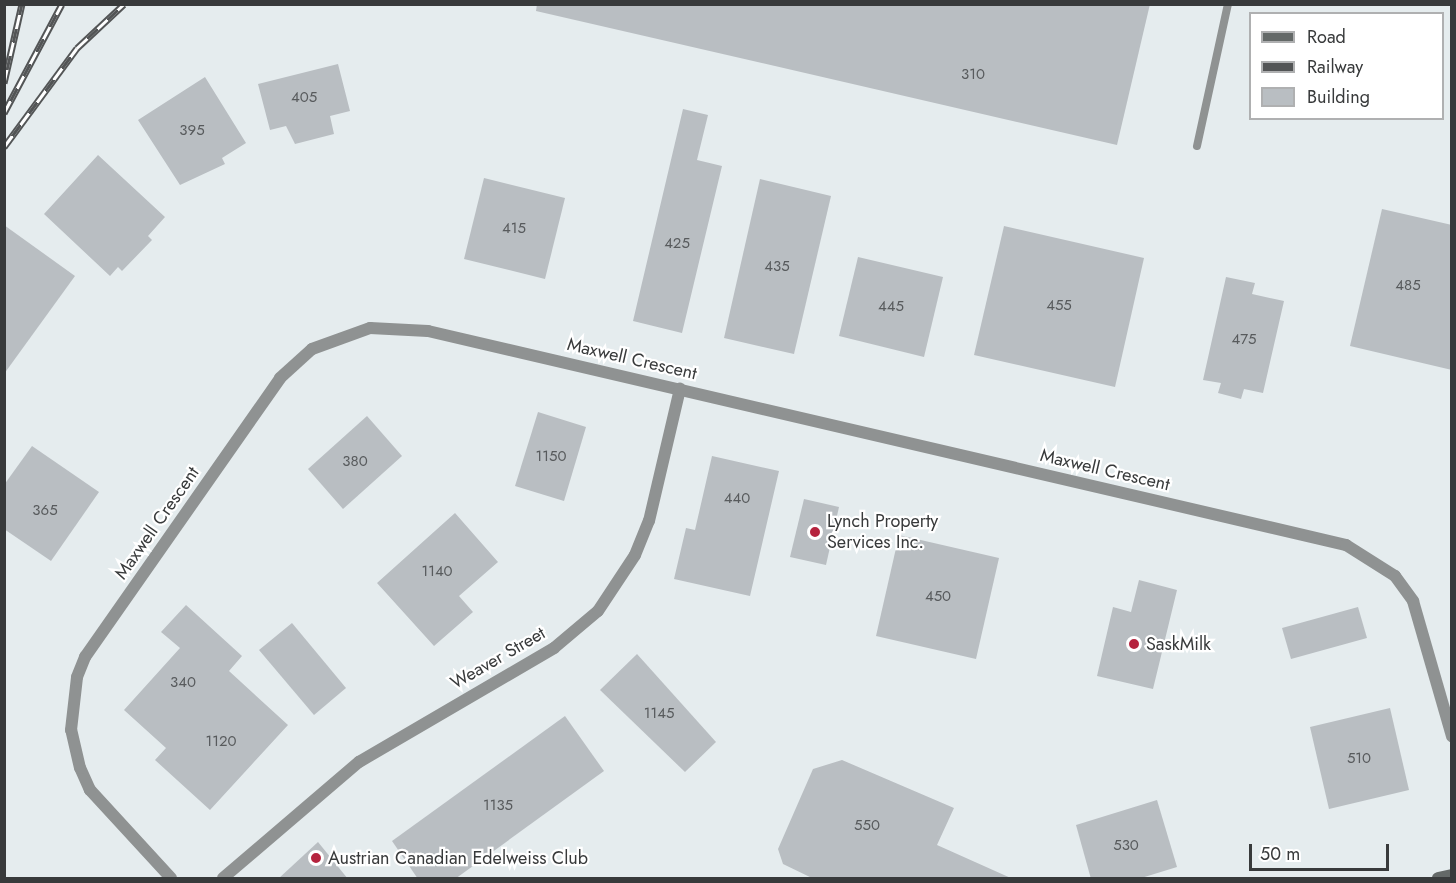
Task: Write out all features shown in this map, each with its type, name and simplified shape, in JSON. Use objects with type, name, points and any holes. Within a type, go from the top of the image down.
[{"type":"street","name":"Maxwell Crescent","points":[[171,879],[90,789],[74,750],[73,695],[85,657],[295,362],[350,332],[408,328],[681,389],[1346,545],[1395,576],[1413,602],[1452,736]]},
{"type":"street","name":"Weaver Street","points":[[224,879],[359,762],[554,648],[598,610],[629,566],[649,521],[681,389]]},
{"type":"street","points":[[1438,879],[1452,875]]},
{"type":"lane","points":[[1197,146],[1228,4]]},
{"type":"building","points":[[537,4],[1150,4],[1117,145],[536,11]]},
{"type":"building","points":[[338,64],[350,111],[330,116],[334,134],[295,144],[286,126],[270,130],[258,84]]},
{"type":"building","points":[[205,77],[246,143],[222,158],[225,164],[180,185],[138,120]]},
{"type":"building","points":[[683,109],[708,115],[697,160],[722,166],[682,333],[633,321]]},
{"type":"building","points":[[98,155],[165,217],[148,236],[152,240],[122,271],[118,267],[110,276],[44,214]]},
{"type":"building","points":[[484,178],[565,198],[545,279],[464,259]]},
{"type":"building","points":[[760,179],[831,196],[794,354],[724,338]]},
{"type":"building","points":[[1382,209],[1452,225],[1452,370],[1350,346]]},
{"type":"building","points":[[4,225],[75,276],[4,374]]},
{"type":"building","points":[[1004,226],[1144,258],[1115,387],[974,355]]},
{"type":"building","points":[[858,257],[943,277],[924,357],[839,336]]},
{"type":"building","points":[[1226,277],[1255,283],[1252,294],[1284,301],[1263,393],[1244,389],[1241,399],[1218,393],[1221,383],[1203,380]]},
{"type":"building","points":[[538,412],[586,427],[564,501],[515,486]]},
{"type":"building","points":[[367,416],[402,456],[343,509],[308,469]]},
{"type":"building","points":[[32,446],[99,492],[51,561],[4,529],[4,485]]},
{"type":"building","points":[[712,456],[779,471],[750,596],[674,579],[686,528],[695,530]]},
{"type":"building","name":"Lynch Property Services Inc.","points":[[804,499],[839,507],[826,565],[790,557]]},
{"type":"building","points":[[455,513],[498,562],[459,596],[473,612],[434,646],[377,583]]},
{"type":"building","points":[[899,535],[999,558],[976,659],[876,636]]},
{"type":"building","name":"SaskMilk","points":[[1139,580],[1177,590],[1153,689],[1097,676],[1113,607],[1131,612]]},
{"type":"building","points":[[186,605],[242,656],[229,671],[288,725],[210,810],[155,760],[166,748],[124,710],[180,648],[161,632]]},
{"type":"building","points":[[1358,607],[1367,638],[1291,659],[1282,628]]},
{"type":"building","points":[[292,623],[346,688],[314,715],[259,650]]},
{"type":"building","points":[[637,654],[716,742],[685,772],[600,690]]},
{"type":"building","points":[[1390,708],[1409,790],[1329,809],[1310,727]]},
{"type":"building","points":[[565,716],[604,771],[455,879],[418,879],[392,841]]},
{"type":"building","points":[[842,760],[954,808],[937,845],[1013,879],[814,879],[783,864],[778,849],[813,769]]},
{"type":"building","points":[[1157,800],[1177,867],[1138,879],[1091,879],[1076,825]]},
{"type":"building","name":"Austrian Canadian Edelweiss Club","points":[[318,842],[348,879],[278,879]]},
{"type":"railway","points":[[4,83],[22,4]]},
{"type":"railway","points":[[4,113],[62,4]]},
{"type":"railway","points":[[4,147],[77,48],[124,4]]},
{"type":"place","name":"Lynch Property Services Inc.","points":[[815,532]]},
{"type":"place","name":"SaskMilk","points":[[1134,644]]},
{"type":"place","name":"Austrian Canadian Edelweiss Club","points":[[316,858]]}]
